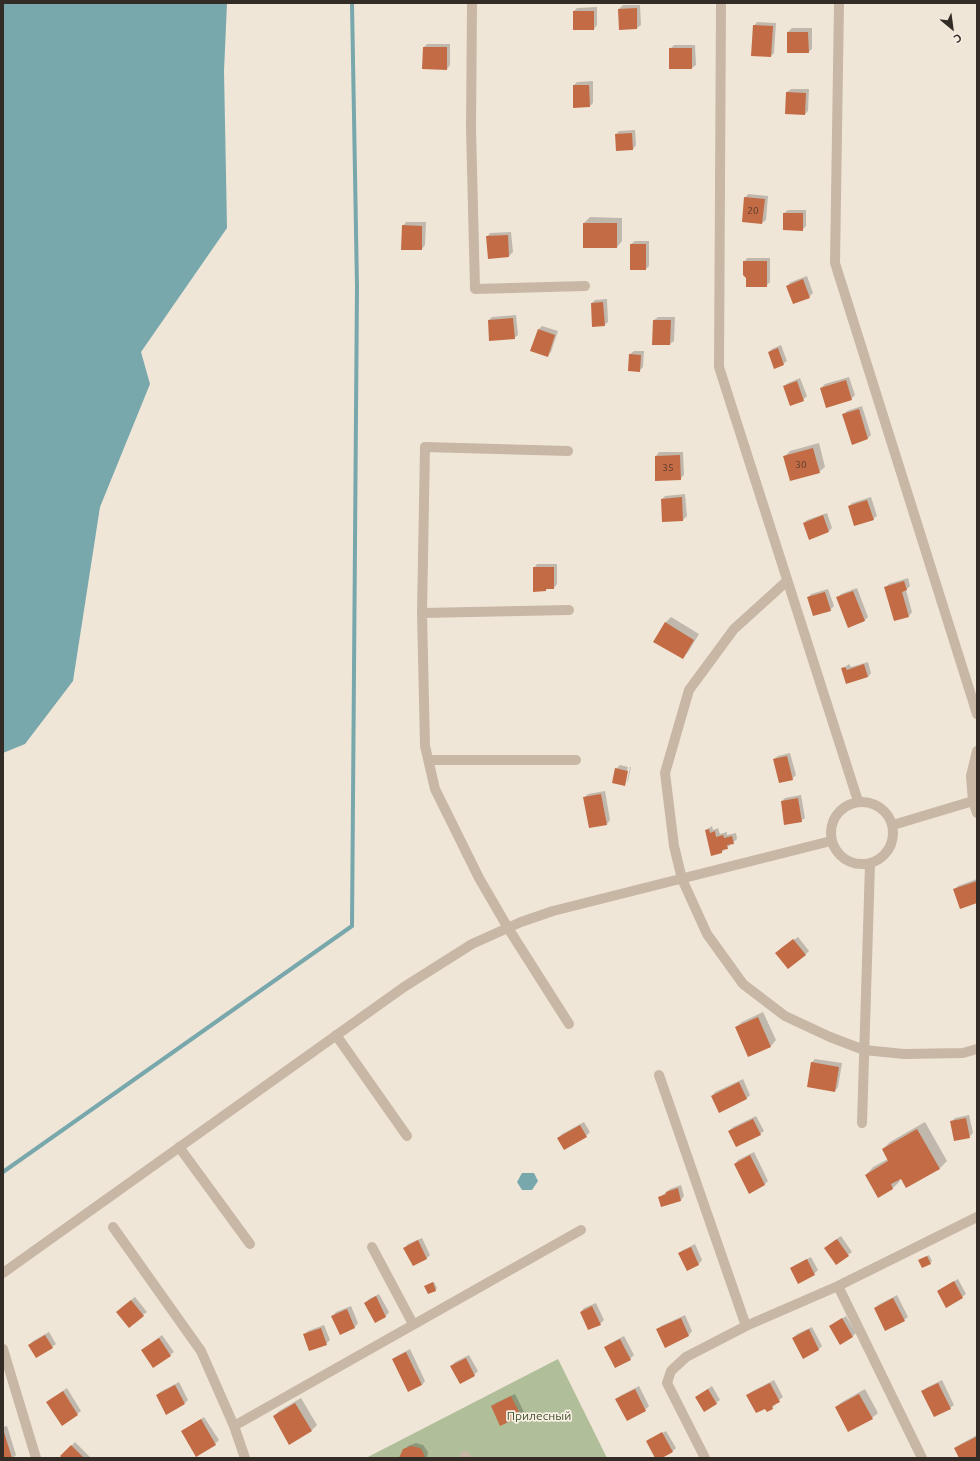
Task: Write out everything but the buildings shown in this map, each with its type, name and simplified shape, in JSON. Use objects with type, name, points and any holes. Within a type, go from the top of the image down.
[{"type":"street","points":[[472,3],[472,128],[475,290],[585,286]]},
{"type":"street","points":[[721,3],[719,367],[858,801]]},
{"type":"street","points":[[839,3],[835,263],[977,714]]},
{"type":"street","points":[[568,451],[425,447],[422,613],[425,746],[435,789],[479,878],[508,928],[569,1024]]},
{"type":"street","points":[[787,581],[734,629],[689,690],[665,773],[674,846],[682,879],[707,934],[742,984],[785,1016],[830,1037],[864,1050],[904,1054],[963,1053],[977,1049]]},
{"type":"street","points":[[422,613],[569,610]]},
{"type":"street","points":[[977,751],[971,776],[973,801],[977,813]]},
{"type":"street","points":[[428,760],[576,760]]},
{"type":"street","points":[[858,801],[880,807],[893,825],[893,842],[884,856],[870,864],[853,863],[844,858],[840,855],[832,841],[832,823],[842,808],[858,801]]},
{"type":"street","points":[[893,825],[973,801]]},
{"type":"street","points":[[3,1272],[404,987],[472,944],[508,928],[553,911],[832,841]]},
{"type":"street","points":[[862,1123],[870,864]]},
{"type":"street","points":[[336,1035],[407,1136]]},
{"type":"street","points":[[658,1075],[746,1326]]},
{"type":"street","points":[[179,1147],[250,1244]]},
{"type":"street","points":[[705,1458],[667,1383],[671,1371],[686,1357],[746,1326],[838,1286],[977,1217]]},
{"type":"street","points":[[113,1227],[201,1351],[234,1426],[245,1458]]},
{"type":"street","points":[[234,1426],[581,1230]]},
{"type":"street","points":[[372,1247],[413,1324]]},
{"type":"street","points":[[838,1286],[922,1458]]},
{"type":"street","points":[[3,1349],[36,1458]]},
{"type":"green space","name":"Прилесный","points":[[558,1359],[607,1458],[366,1458]]},
{"type":"water","points":[[3,3],[227,3],[224,71],[227,228],[141,352],[150,384],[100,507],[73,681],[25,744],[3,753]]},
{"type":"water","points":[[522,1173],[534,1173],[538,1181],[532,1190],[522,1190],[517,1182]]},
{"type":"waterway","points":[[3,1172],[352,926],[357,287],[352,3]]}]
